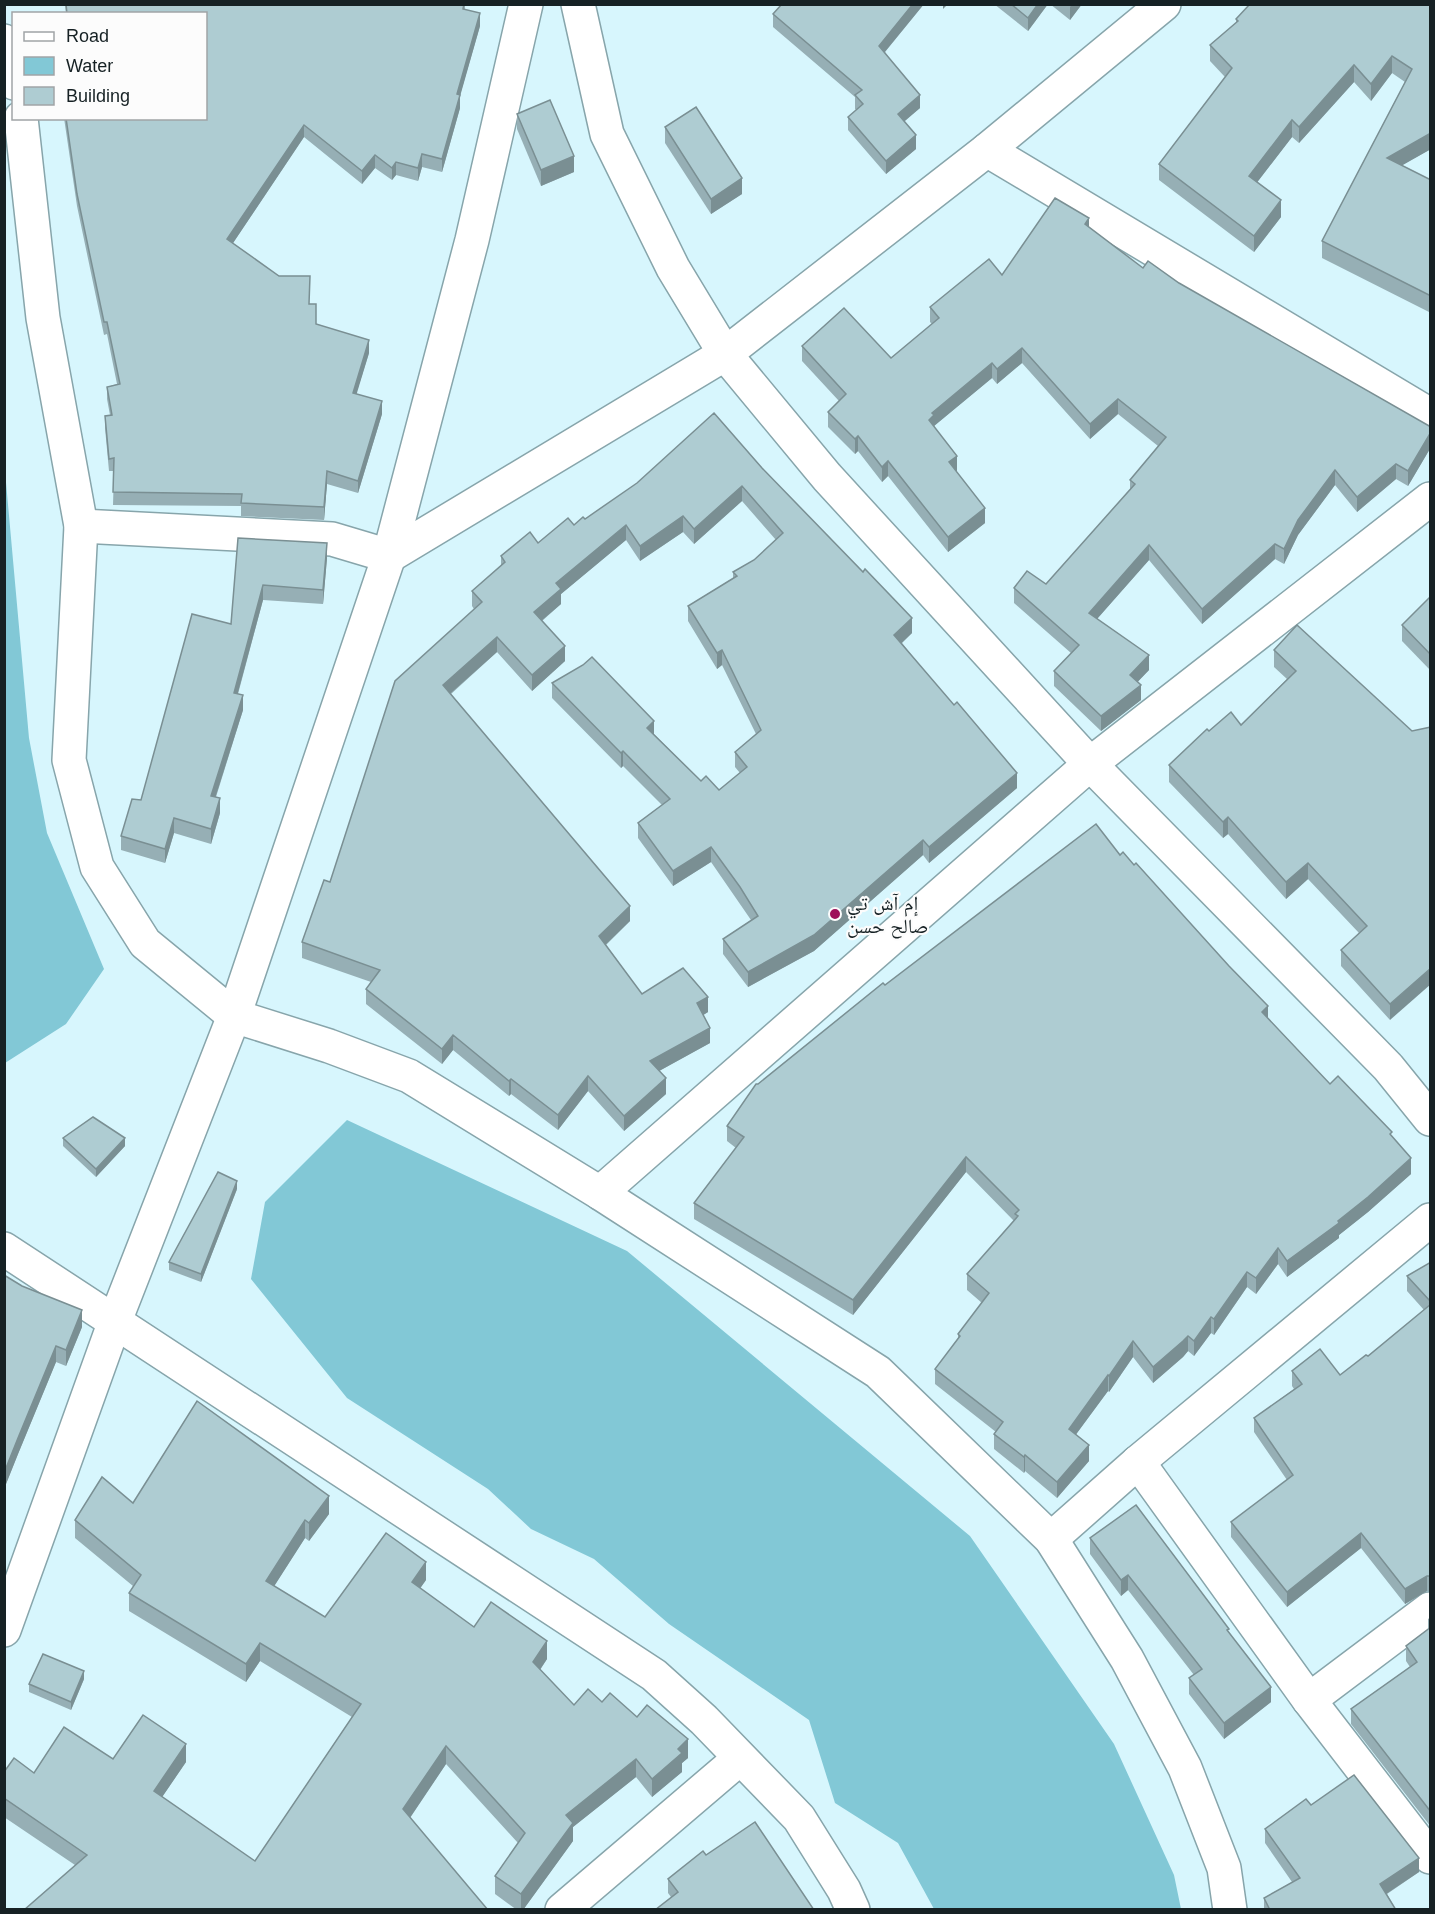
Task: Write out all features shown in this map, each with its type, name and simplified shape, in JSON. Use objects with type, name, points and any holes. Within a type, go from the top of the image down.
[{"type":"street","points":[[4,1630],[115,1321],[234,1016],[389,556],[472,240],[526,4]]},
{"type":"street","points":[[578,4],[607,134],[673,268],[724,354],[827,477],[1090,764],[1388,1067],[1431,1119]]},
{"type":"street","points":[[81,526],[332,539],[389,556],[724,354],[987,150],[1164,4]]},
{"type":"street","points":[[4,41],[12,75]]},
{"type":"street","points":[[21,120],[43,318],[81,526],[69,760],[97,867],[145,943],[234,1016],[329,1046],[409,1076],[600,1193],[878,1372],[1051,1539],[1127,1659],[1185,1768],[1224,1868],[1230,1910]]},
{"type":"street","points":[[987,150],[1431,415]]},
{"type":"street","points":[[600,1193],[1090,764],[1431,499]]},
{"type":"street","points":[[1051,1539],[1138,1462],[1431,1221]]},
{"type":"street","points":[[4,1249],[654,1675],[704,1720],[739,1759],[799,1818],[844,1890],[853,1910]]},
{"type":"street","points":[[1138,1462],[1309,1700],[1431,1857]]},
{"type":"street","points":[[1309,1700],[1431,1609]]},
{"type":"street","points":[[562,1910],[739,1759]]},
{"type":"water","points":[[4,460],[29,738],[47,833],[104,969],[66,1024],[5,1063]]},
{"type":"water","points":[[347,1120],[627,1251],[970,1536],[1114,1744],[1174,1875],[1181,1909],[934,1909],[898,1843],[835,1803],[809,1720],[669,1624],[594,1559],[531,1529],[488,1489],[347,1398],[251,1279],[265,1202]]},
{"type":"building","points":[[66,4],[464,4],[463,9],[480,13],[457,94],[460,95],[442,159],[422,154],[418,168],[396,162],[392,168],[375,155],[362,171],[304,125],[227,239],[279,276],[310,276],[309,304],[316,304],[316,324],[369,340],[353,393],[382,401],[358,481],[327,471],[324,507],[241,503],[242,494],[113,492],[114,458],[109,459],[105,416],[112,415],[107,387],[120,384],[107,322],[104,322],[77,194],[66,120],[207,120],[207,12],[67,12]]},
{"type":"building","points":[[782,4],[913,4],[879,46],[920,95],[898,114],[916,135],[886,161],[848,117],[863,104],[855,95],[862,90],[773,14]]},
{"type":"building","points":[[1011,4],[1038,4],[1028,18]]},
{"type":"building","points":[[1250,4],[1431,4],[1431,133],[1387,158],[1431,180],[1431,296],[1322,241],[1412,69],[1392,56],[1371,84],[1354,65],[1299,127],[1292,120],[1249,176],[1281,200],[1254,236],[1159,164],[1232,68],[1210,45],[1238,21],[1236,19]]},
{"type":"building","points":[[550,100],[574,156],[541,170],[517,114]]},
{"type":"building","points":[[696,107],[742,178],[711,199],[665,127]]},
{"type":"building","points":[[1055,198],[1089,218],[1085,224],[1143,268],[1148,261],[1179,283],[1431,427],[1431,432],[1408,471],[1396,464],[1357,497],[1335,470],[1298,520],[1284,549],[1275,544],[1202,609],[1149,545],[1089,613],[1149,655],[1130,675],[1141,685],[1101,716],[1054,671],[1079,645],[1014,588],[1027,571],[1046,584],[1135,484],[1130,480],[1166,437],[1118,399],[1090,424],[1022,348],[997,369],[992,363],[932,413],[934,415],[929,420],[957,456],[949,462],[985,508],[948,537],[888,461],[882,467],[858,436],[855,439],[828,412],[846,394],[802,346],[844,308],[891,358],[939,318],[930,307],[989,259],[1002,275]]},
{"type":"building","points":[[714,413],[762,468],[863,572],[865,569],[912,618],[894,635],[954,705],[957,702],[1017,773],[929,847],[923,840],[814,935],[748,972],[723,939],[758,916],[740,887],[711,847],[673,871],[638,823],[670,799],[552,683],[583,665],[592,657],[654,721],[647,728],[701,781],[706,776],[719,790],[747,767],[735,752],[761,730],[722,650],[717,653],[688,606],[737,576],[733,572],[754,560],[783,533],[742,486],[694,529],[683,516],[640,546],[626,525],[556,583],[561,589],[534,612],[565,646],[532,675],[497,637],[443,685],[630,906],[599,936],[642,994],[683,968],[708,997],[697,1003],[710,1028],[650,1061],[666,1078],[624,1116],[588,1076],[558,1115],[511,1079],[509,1081],[453,1035],[442,1049],[366,989],[380,970],[302,942],[324,880],[330,882],[395,681],[482,602],[472,591],[505,562],[501,556],[530,532],[538,543],[568,518],[574,525],[583,517],[585,519],[637,483]]},
{"type":"building","points":[[238,538],[327,543],[323,590],[263,585],[234,693],[243,695],[211,796],[220,798],[211,829],[174,818],[165,849],[121,836],[132,799],[141,800],[192,614],[231,624]]},
{"type":"building","points":[[1431,596],[1431,655],[1402,625]]},
{"type":"building","points":[[1297,625],[1412,731],[1431,727],[1431,968],[1390,1004],[1341,950],[1367,926],[1308,863],[1286,882],[1228,817],[1223,822],[1169,765],[1207,729],[1209,731],[1231,712],[1241,725],[1296,671],[1274,650]]},
{"type":"building","points":[[1096,824],[1120,855],[1123,852],[1134,865],[1136,863],[1268,1006],[1262,1012],[1330,1084],[1338,1076],[1392,1132],[1390,1134],[1411,1158],[1338,1221],[1339,1223],[1287,1261],[1278,1248],[1256,1278],[1247,1272],[1214,1319],[1211,1317],[1194,1341],[1188,1336],[1153,1367],[1133,1341],[1069,1429],[1089,1445],[1057,1482],[1025,1455],[1024,1457],[994,1434],[1003,1422],[935,1369],[989,1293],[967,1274],[1018,1216],[1015,1214],[1019,1210],[966,1157],[853,1300],[694,1203],[744,1137],[727,1126],[756,1084],[883,983],[885,985]]},
{"type":"building","points":[[93,1117],[125,1138],[96,1169],[63,1138]]},
{"type":"building","points":[[218,1172],[237,1181],[201,1274],[169,1262]]},
{"type":"building","points":[[1431,1262],[1431,1302],[1407,1276]]},
{"type":"building","points":[[4,1275],[22,1286],[82,1310],[66,1350],[56,1346],[4,1473]]},
{"type":"building","points":[[1431,1304],[1431,1576],[1405,1589],[1361,1533],[1287,1592],[1231,1522],[1293,1475],[1254,1418],[1302,1384],[1292,1371],[1320,1349],[1340,1375],[1366,1355],[1368,1356]]},
{"type":"building","points":[[197,1401],[329,1496],[309,1523],[305,1520],[266,1581],[325,1617],[386,1533],[426,1562],[412,1582],[474,1627],[491,1602],[547,1641],[533,1662],[574,1705],[588,1689],[602,1702],[610,1693],[637,1717],[647,1705],[688,1739],[678,1749],[682,1753],[652,1779],[636,1759],[566,1815],[573,1823],[521,1894],[495,1876],[525,1833],[446,1746],[403,1809],[488,1910],[24,1910],[87,1855],[4,1798],[4,1772],[14,1758],[34,1773],[64,1727],[113,1759],[143,1715],[186,1744],[154,1791],[255,1861],[361,1704],[260,1643],[246,1664],[129,1593],[141,1575],[75,1520],[102,1477],[133,1503]]},
{"type":"building","points":[[1136,1505],[1271,1687],[1224,1723],[1189,1678],[1202,1669],[1128,1575],[1121,1580],[1090,1538]]},
{"type":"building","points":[[1431,1627],[1431,1812],[1351,1709],[1417,1662],[1406,1646]]},
{"type":"building","points":[[43,1654],[84,1671],[71,1702],[29,1684]]},
{"type":"building","points":[[1354,1775],[1419,1858],[1380,1884],[1396,1910],[1270,1910],[1264,1898],[1300,1878],[1265,1829],[1306,1799],[1311,1805]]},
{"type":"building","points":[[755,1822],[814,1910],[655,1910],[678,1892],[668,1879],[703,1851],[706,1855]]},
{"type":"place","name":"إم آش تي صالح حسن","points":[[835,914]]}]
